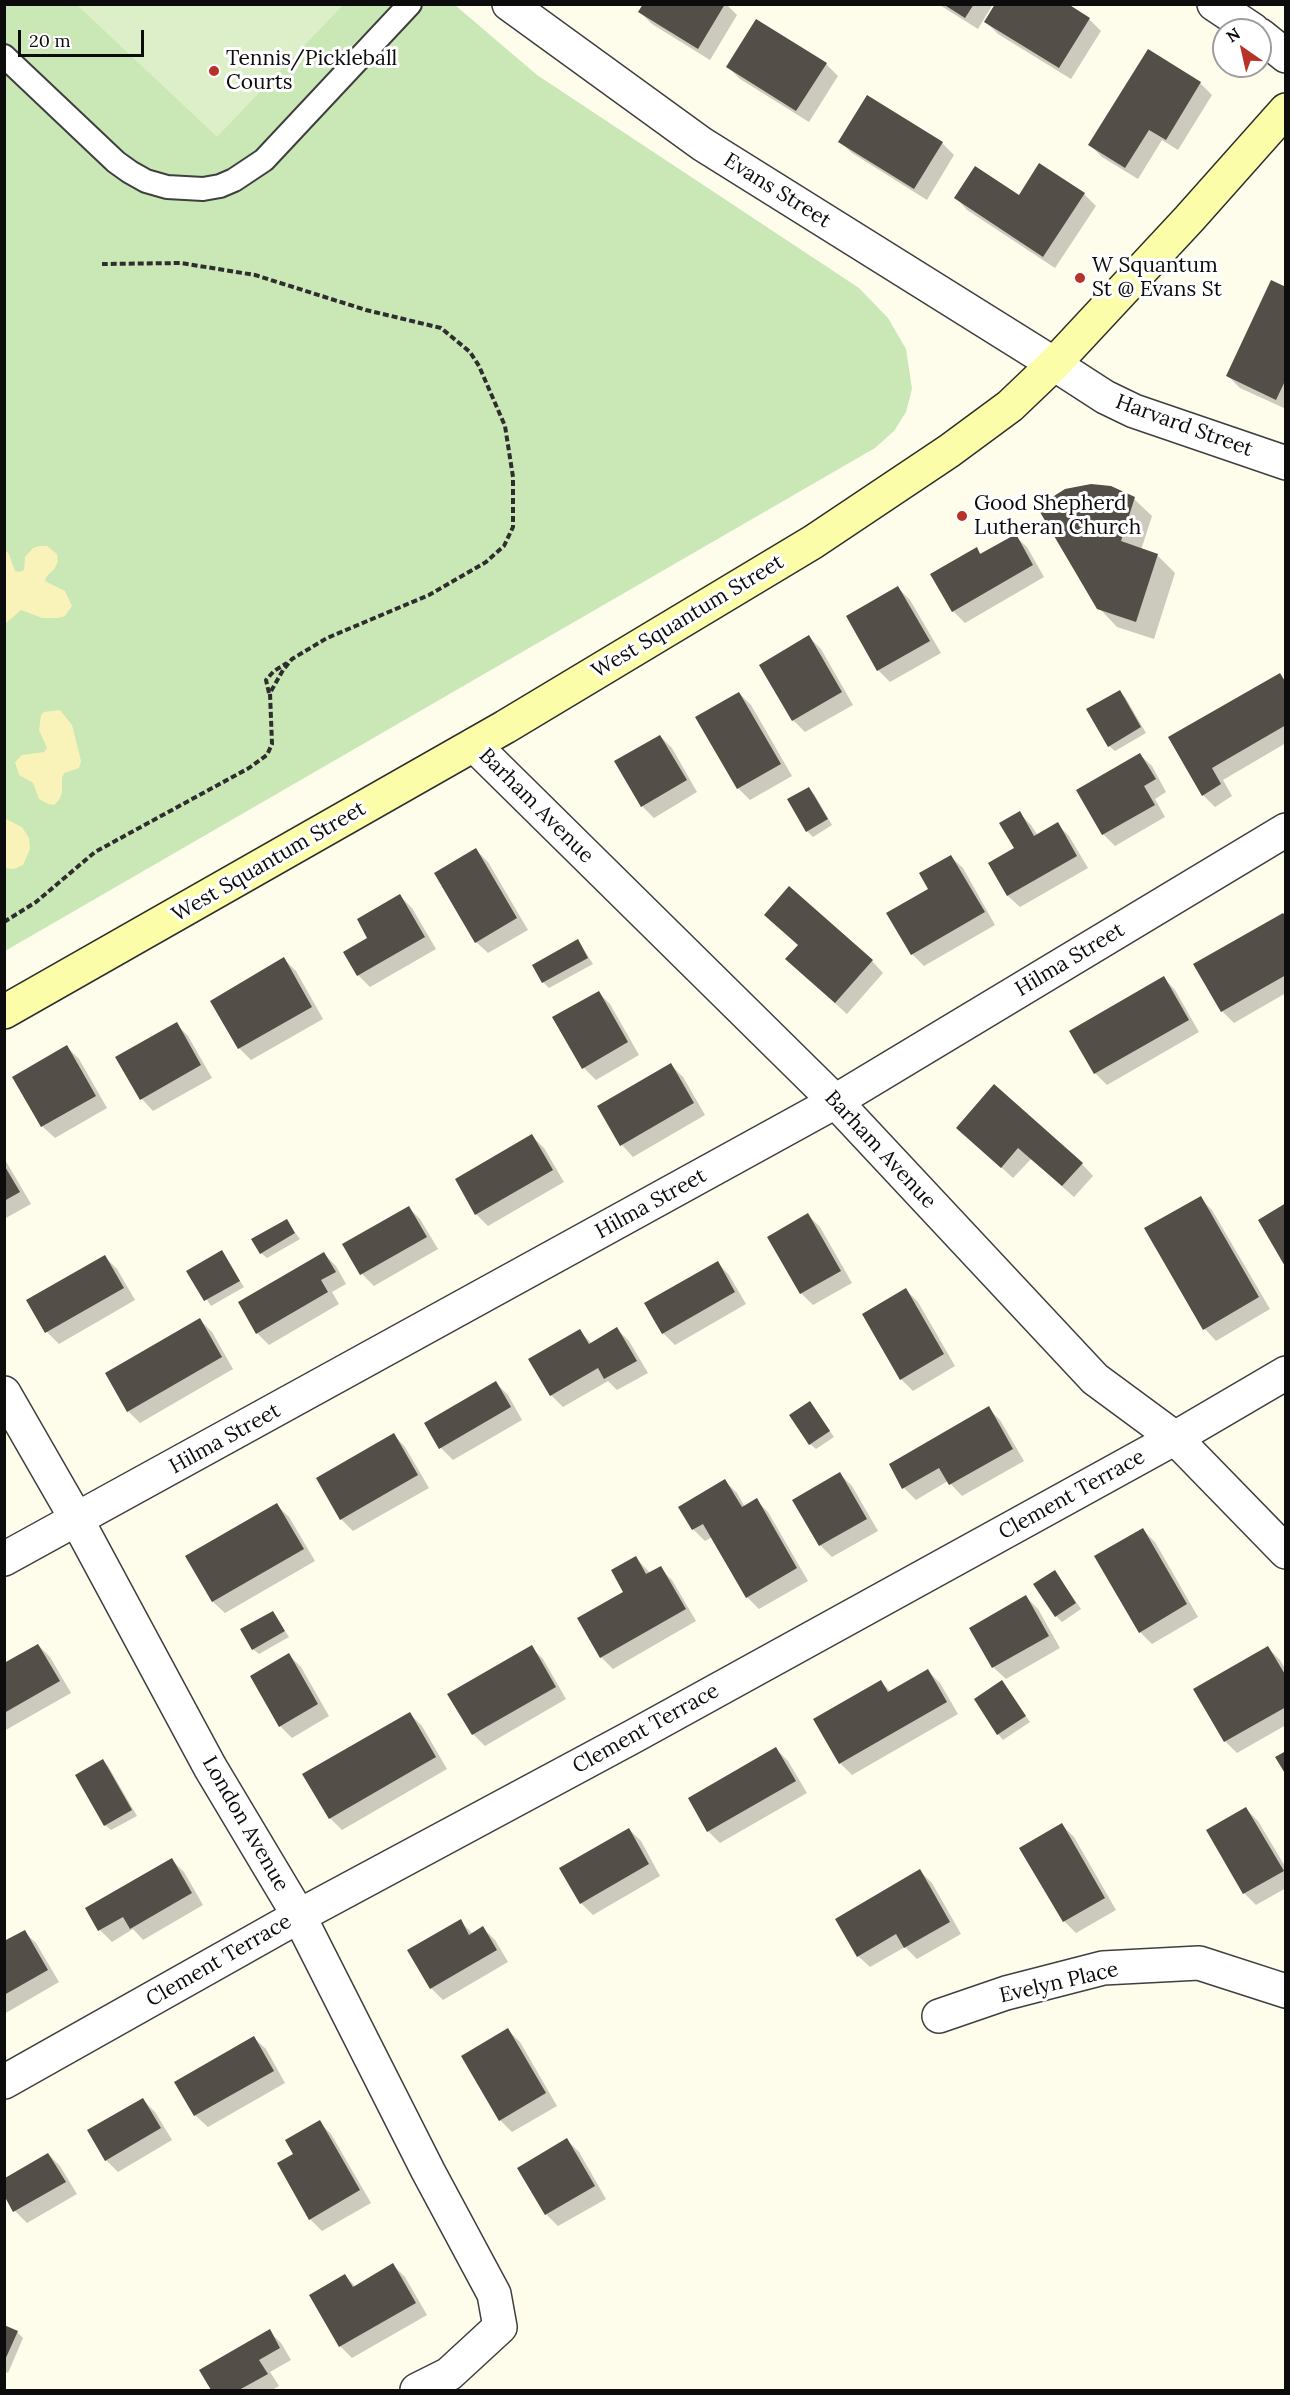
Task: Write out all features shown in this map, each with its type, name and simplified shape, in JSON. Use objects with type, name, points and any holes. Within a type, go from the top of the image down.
[{"type":"main road","name":"West Squantum Street","points":[[4,1011],[474,746],[850,519],[982,427],[1010,406],[1054,364],[1189,219],[1286,110]]},
{"type":"street","name":"Evans Street","points":[[509,4],[667,121],[1054,364]]},
{"type":"street","points":[[1214,4],[1235,18]]},
{"type":"street","points":[[1272,45],[1286,56]]},
{"type":"street","name":"Harvard Street","points":[[1054,364],[1105,397],[1134,411],[1286,463]]},
{"type":"street","name":"Barham Avenue","points":[[474,746],[835,1101],[1095,1379],[1175,1438],[1286,1552]]},
{"type":"street","name":"Hilma Street","points":[[4,1559],[835,1101],[1286,830]]},
{"type":"street","name":"Clement Terrace","points":[[4,2082],[299,1916],[624,1742],[1175,1438],[1286,1373]]},
{"type":"street","name":"London Avenue","points":[[4,1393],[77,1520],[210,1767],[299,1916],[494,2294],[500,2327],[449,2374],[417,2391]]},
{"type":"street","name":"Evelyn Place","points":[[939,2016],[1006,1993],[1103,1968],[1199,1963],[1286,1991]]},
{"type":"lane","points":[[4,56],[116,162],[130,172],[146,181],[167,187],[203,189],[220,186],[234,180],[264,160],[410,4]]},
{"type":"path","points":[[4,922],[36,902],[95,852],[249,768],[267,755],[272,744],[270,693],[266,680],[274,671],[327,638],[429,595],[486,562],[504,546],[513,527],[513,477],[505,426],[480,366],[470,352],[441,328],[366,310],[255,276],[181,263],[102,264]]},
{"type":"path","points":[[270,693],[291,661]]},
{"type":"green space","points":[[5,5],[455,5],[537,75],[859,288],[888,318],[906,349],[912,389],[906,412],[894,431],[875,448],[5,951]]},
{"type":"green space","name":"Tennis/Pickleball Courts","points":[[77,5],[343,5],[217,137]]},
{"type":"sand","points":[[47,546],[57,554],[58,561],[55,568],[45,581],[65,591],[72,606],[65,616],[58,618],[42,618],[21,610],[5,624],[5,550],[9,554],[15,571],[19,572],[24,570],[25,557],[33,548]]},
{"type":"sand","points":[[60,710],[72,725],[81,761],[79,768],[64,773],[62,793],[54,805],[39,799],[33,783],[19,775],[15,762],[22,755],[44,752],[47,748],[39,730],[41,715],[44,712]]},
{"type":"sand","points":[[4,818],[22,827],[29,838],[30,849],[23,865],[14,869],[5,868]]},
{"type":"building","points":[[643,4],[725,4],[698,49],[638,12]]},
{"type":"building","points":[[943,4],[974,4],[965,18]]},
{"type":"building","points":[[995,4],[1068,4],[1090,18],[1059,68],[984,22]]},
{"type":"building","points":[[756,19],[827,63],[796,111],[726,67]]},
{"type":"building","points":[[1148,49],[1201,82],[1166,140],[1149,130],[1125,168],[1088,145]]},
{"type":"building","points":[[867,95],[943,142],[914,189],[838,142]]},
{"type":"building","points":[[1039,163],[1085,193],[1043,257],[954,198],[975,166],[1019,195]]},
{"type":"building","points":[[1271,280],[1286,287],[1286,379],[1276,400],[1226,376]]},
{"type":"building","points":[[1091,484],[1111,486],[1135,497],[1121,541],[1158,554],[1136,622],[1097,609],[1037,507],[1065,489]]},
{"type":"building","points":[[1016,534],[1033,565],[952,612],[930,574],[977,547],[980,554]]},
{"type":"building","points":[[898,586],[930,641],[877,671],[846,616]]},
{"type":"building","points":[[809,635],[842,692],[792,721],[759,665]]},
{"type":"building","points":[[1280,673],[1286,683],[1286,725],[1212,768],[1221,784],[1202,796],[1168,737]]},
{"type":"building","points":[[1120,690],[1141,727],[1108,747],[1086,709]]},
{"type":"building","points":[[739,692],[781,764],[737,789],[695,717]]},
{"type":"building","points":[[660,735],[687,780],[641,807],[614,761]]},
{"type":"building","points":[[1140,753],[1156,779],[1144,786],[1155,805],[1102,835],[1076,790]]},
{"type":"building","points":[[809,787],[828,819],[806,832],[787,799]]},
{"type":"building","points":[[1020,811],[1034,836],[1058,822],[1077,856],[1007,896],[988,863],[1014,848],[999,823]]},
{"type":"building","points":[[476,848],[517,918],[475,943],[434,873]]},
{"type":"building","points":[[951,855],[985,912],[911,955],[886,913],[928,889],[919,873]]},
{"type":"building","points":[[789,886],[873,960],[835,1003],[785,959],[798,945],[764,915]]},
{"type":"building","points":[[400,894],[425,937],[357,976],[343,952],[367,938],[357,919]]},
{"type":"building","points":[[1283,913],[1286,917],[1286,975],[1221,1012],[1193,964]]},
{"type":"building","points":[[578,939],[588,958],[542,983],[532,965]]},
{"type":"building","points":[[284,957],[312,1007],[238,1049],[210,1001]]},
{"type":"building","points":[[1164,976],[1189,1020],[1094,1074],[1069,1031]]},
{"type":"building","points":[[599,991],[628,1042],[582,1069],[552,1017]]},
{"type":"building","points":[[177,1022],[201,1065],[140,1100],[115,1057]]},
{"type":"building","points":[[67,1045],[96,1096],[41,1127],[12,1077]]},
{"type":"building","points":[[671,1063],[694,1103],[620,1146],[597,1106]]},
{"type":"building","points":[[994,1084],[1083,1163],[1062,1186],[1018,1148],[1001,1168],[956,1128]]},
{"type":"building","points":[[532,1134],[553,1170],[475,1215],[455,1179]]},
{"type":"building","points":[[4,1165],[20,1192],[4,1201]]},
{"type":"building","points":[[1201,1196],[1259,1297],[1203,1330],[1144,1228]]},
{"type":"building","points":[[1286,1203],[1286,1268],[1258,1220]]},
{"type":"building","points":[[409,1206],[427,1237],[360,1275],[342,1244]]},
{"type":"building","points":[[808,1213],[841,1271],[800,1294],[767,1237]]},
{"type":"building","points":[[287,1219],[295,1233],[260,1254],[251,1239]]},
{"type":"building","points":[[222,1250],[240,1281],[204,1301],[186,1271]]},
{"type":"building","points":[[324,1252],[336,1272],[321,1280],[328,1292],[256,1334],[238,1302]]},
{"type":"building","points":[[105,1255],[124,1288],[45,1333],[26,1300]]},
{"type":"building","points":[[718,1261],[735,1292],[662,1334],[644,1303]]},
{"type":"building","points":[[906,1288],[944,1354],[900,1380],[862,1314]]},
{"type":"building","points":[[200,1318],[222,1357],[127,1412],[105,1373]]},
{"type":"building","points":[[617,1327],[637,1361],[604,1379],[598,1368],[550,1396],[528,1359],[580,1329],[589,1344]]},
{"type":"building","points":[[496,1381],[511,1407],[439,1449],[424,1423]]},
{"type":"building","points":[[810,1401],[830,1431],[809,1445],[789,1415]]},
{"type":"building","points":[[989,1406],[1013,1449],[949,1485],[939,1468],[902,1489],[889,1464]]},
{"type":"building","points":[[394,1433],[418,1475],[340,1520],[316,1478]]},
{"type":"building","points":[[840,1472],[867,1519],[819,1546],[792,1500]]},
{"type":"building","points":[[725,1479],[742,1507],[757,1498],[797,1568],[746,1598],[703,1524],[692,1530],[678,1507]]},
{"type":"building","points":[[277,1503],[304,1549],[212,1602],[185,1556]]},
{"type":"building","points":[[1143,1528],[1187,1604],[1139,1633],[1094,1556]]},
{"type":"building","points":[[636,1556],[646,1574],[661,1566],[686,1609],[600,1658],[577,1618],[623,1592],[611,1570]]},
{"type":"building","points":[[1055,1570],[1076,1603],[1055,1617],[1033,1584]]},
{"type":"building","points":[[1026,1595],[1049,1636],[992,1668],[969,1628]]},
{"type":"building","points":[[273,1611],[285,1631],[252,1650],[240,1629]]},
{"type":"building","points":[[38,1644],[60,1681],[4,1713],[4,1663]]},
{"type":"building","points":[[532,1645],[556,1687],[472,1735],[447,1694]]},
{"type":"building","points":[[1268,1646],[1286,1676],[1286,1707],[1224,1742],[1193,1689]]},
{"type":"building","points":[[289,1653],[318,1704],[279,1727],[250,1676]]},
{"type":"building","points":[[928,1669],[947,1702],[839,1764],[813,1719],[881,1680],[888,1692]]},
{"type":"building","points":[[1002,1680],[1026,1716],[997,1735],[974,1699]]},
{"type":"building","points":[[410,1712],[436,1757],[329,1819],[302,1774]]},
{"type":"building","points":[[776,1747],[796,1781],[707,1832],[688,1798]]},
{"type":"building","points":[[1286,1751],[1286,1775],[1275,1757]]},
{"type":"building","points":[[103,1759],[132,1810],[104,1826],[75,1775]]},
{"type":"building","points":[[1246,1807],[1284,1871],[1243,1894],[1206,1830]]},
{"type":"building","points":[[1062,1823],[1105,1898],[1063,1922],[1019,1848]]},
{"type":"building","points":[[629,1828],[649,1864],[580,1904],[559,1868]]},
{"type":"building","points":[[172,1858],[192,1893],[130,1929],[123,1917],[98,1931],[85,1908]]},
{"type":"building","points":[[920,1869],[950,1922],[904,1948],[896,1934],[857,1957],[835,1919]]},
{"type":"building","points":[[461,1919],[469,1935],[483,1926],[497,1950],[430,1989],[407,1950]]},
{"type":"building","points":[[25,1930],[48,1970],[4,1995],[4,1941]]},
{"type":"building","points":[[508,2028],[546,2093],[499,2121],[461,2056]]},
{"type":"building","points":[[254,2036],[274,2071],[194,2116],[174,2082]]},
{"type":"building","points":[[143,2098],[161,2128],[105,2161],[87,2130]]},
{"type":"building","points":[[320,2120],[360,2190],[309,2220],[277,2163],[293,2154],[285,2140]]},
{"type":"building","points":[[567,2138],[595,2186],[545,2215],[517,2168]]},
{"type":"building","points":[[48,2153],[66,2182],[13,2212],[5,2197],[5,2178]]},
{"type":"building","points":[[393,2263],[416,2303],[339,2347],[309,2295],[345,2274],[353,2287]]},
{"type":"building","points":[[4,2325],[18,2331],[4,2362]]},
{"type":"building","points":[[270,2329],[280,2348],[259,2360],[268,2374],[239,2390],[211,2390],[199,2370]]},
{"type":"place","name":"Tennis/Pickleball Courts","points":[[214,71]]},
{"type":"place","name":"W Squantum St @ Evans St","points":[[1080,278]]},
{"type":"place","name":"Good Shepherd Lutheran Church","points":[[962,516]]}]
